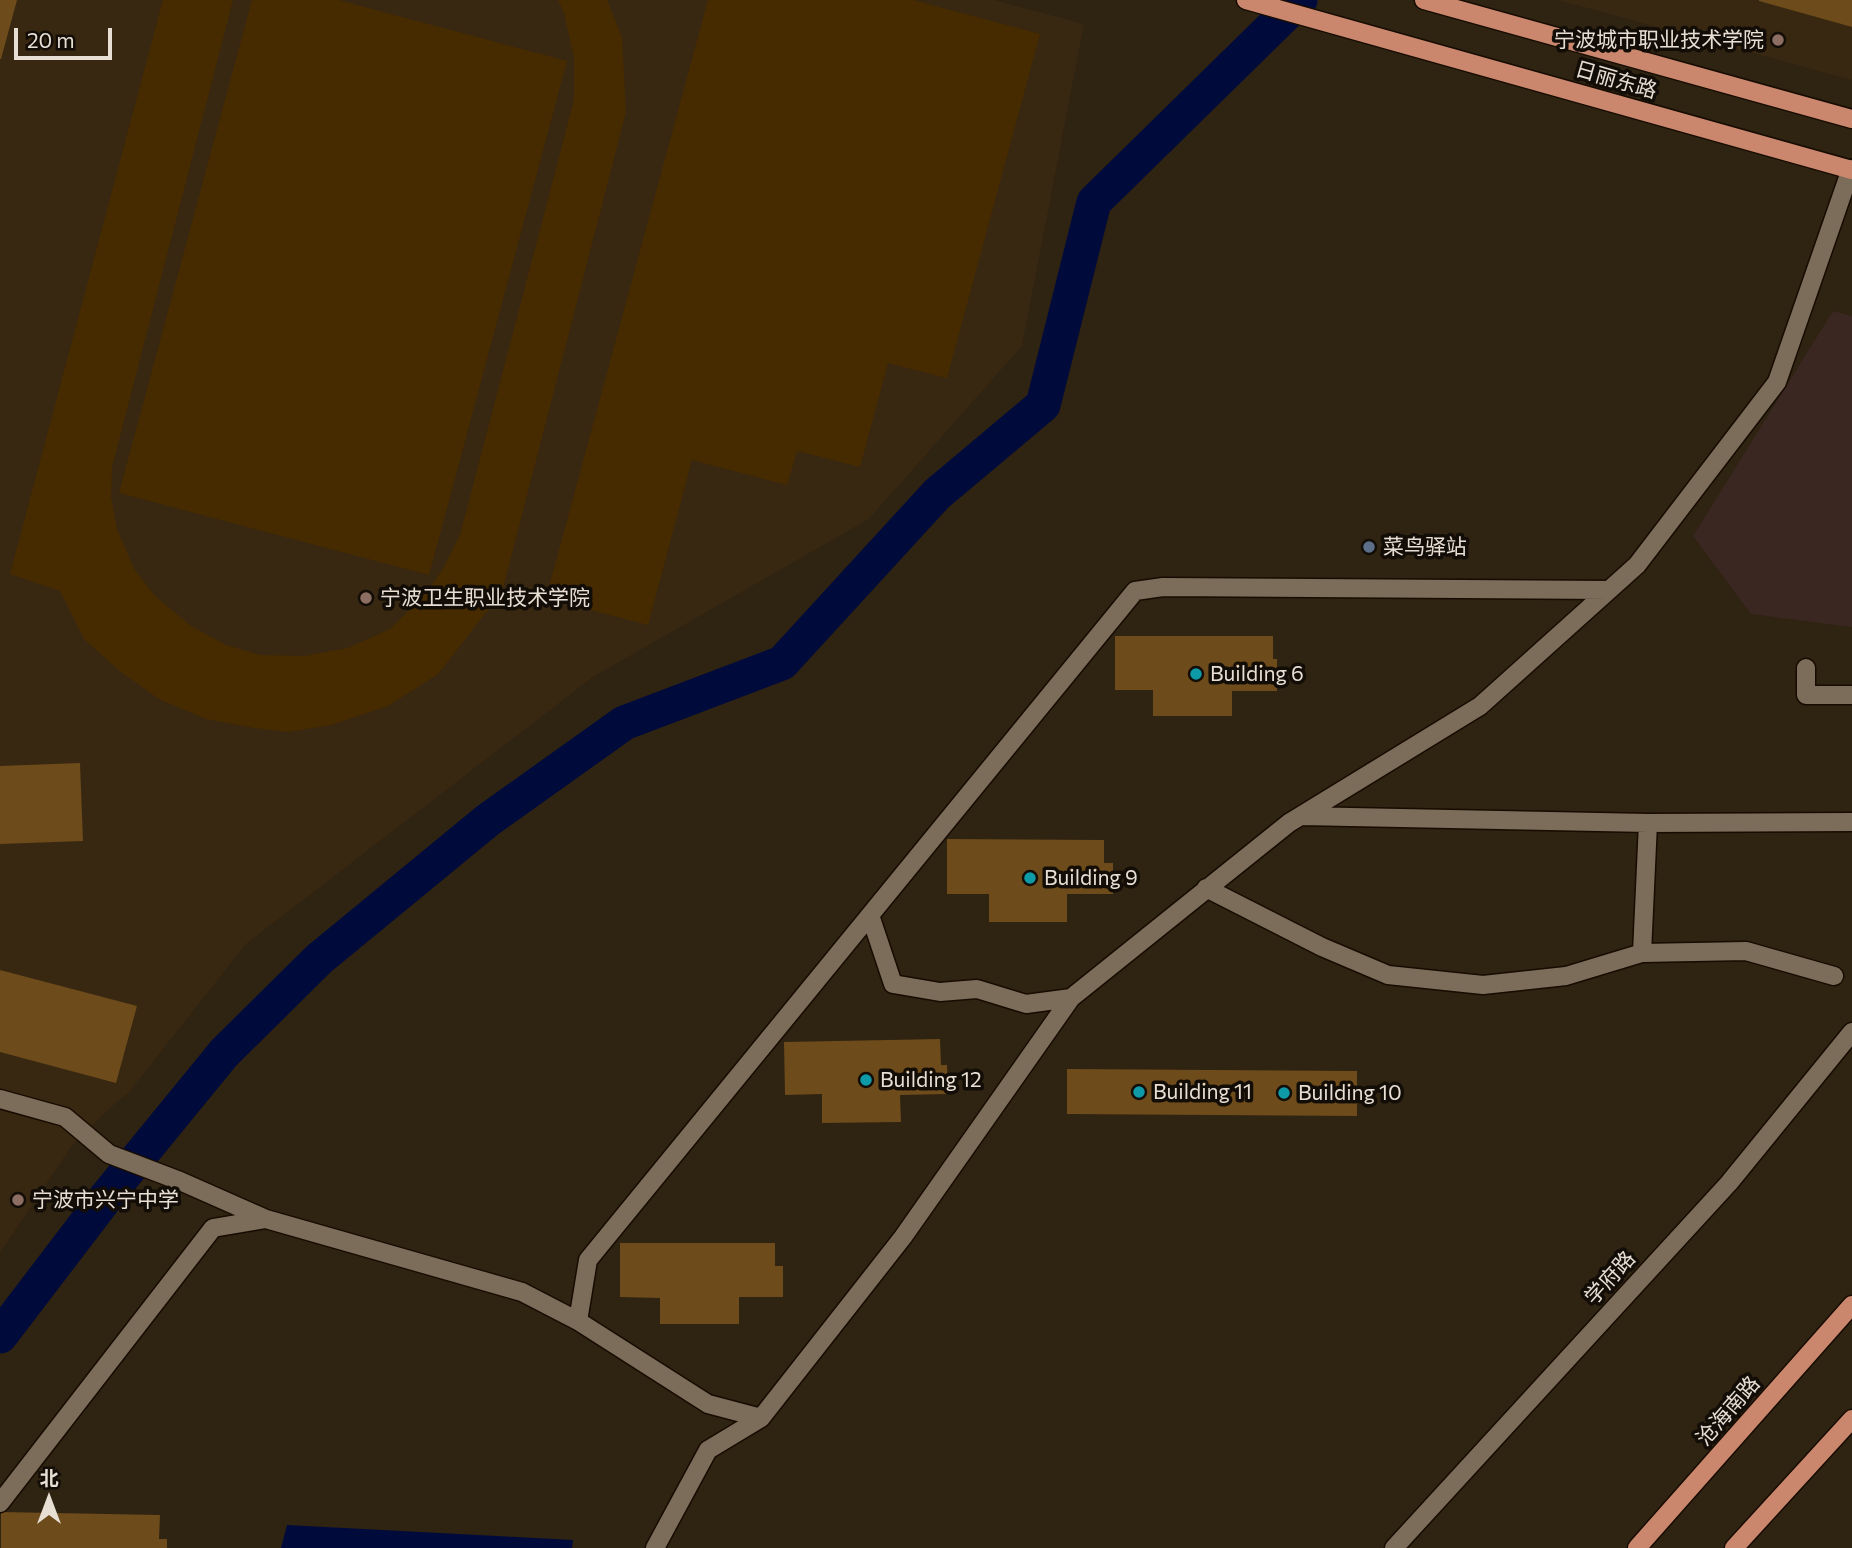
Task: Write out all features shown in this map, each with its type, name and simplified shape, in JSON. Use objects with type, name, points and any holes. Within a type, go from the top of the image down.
[{"type":"main road","name":"日丽东路","points":[[1246,0],[1851,169]]},
{"type":"main road","name":"日丽东路","points":[[1424,0],[1852,119]]},
{"type":"main road","name":"沧海南路","points":[[1637,1548],[1852,1305]]},
{"type":"main road","points":[[1734,1548],[1852,1419]]},
{"type":"street","points":[[655,1548],[708,1450],[761,1418],[903,1237],[1071,998],[1206,888],[1300,816],[1480,706],[1637,565],[1777,382],[1851,169]]},
{"type":"street","points":[[578,1321],[588,1260],[1135,591],[1163,587],[1609,590]]},
{"type":"street","points":[[1806,668],[1806,695],[1852,695]]},
{"type":"street","points":[[1300,816],[1648,823],[1852,822]]},
{"type":"street","points":[[1642,953],[1648,823]]},
{"type":"street","points":[[1206,888],[1322,947],[1388,975],[1483,985],[1566,976],[1642,953],[1746,951],[1834,976]]},
{"type":"street","points":[[870,915],[893,984],[940,992],[977,989],[1026,1004],[1071,998]]},
{"type":"street","name":"学府路","points":[[1394,1548],[1729,1183],[1852,1032]]},
{"type":"street","points":[[0,1099],[65,1117],[109,1154],[180,1181],[266,1219],[522,1292],[578,1321],[708,1404],[761,1418]]},
{"type":"street","points":[[0,1503],[213,1227],[266,1219]]},
{"type":"shaded area","name":"宁波卫生职业技术学院","points":[[0,0],[994,0],[1084,24],[1022,346],[869,519],[593,677],[246,944],[130,1091],[71,1147],[0,1253]]},
{"type":"shaded area","points":[[163,0],[233,0],[112,467],[111,497],[117,529],[134,569],[156,597],[191,626],[226,645],[260,655],[304,656],[348,648],[390,629],[422,598],[443,569],[460,535],[574,100],[574,58],[564,13],[558,0],[607,0],[622,38],[626,112],[502,592],[438,674],[388,706],[331,725],[288,732],[254,728],[206,719],[159,699],[121,672],[84,639],[60,591],[10,574]]},
{"type":"shaded area","points":[[252,0],[338,0],[567,61],[429,575],[119,493]]},
{"type":"shaded area","points":[[708,0],[913,0],[1040,34],[947,378],[888,363],[860,467],[797,451],[787,485],[692,460],[648,625],[546,598]]},
{"type":"shaded area","name":"宁波城市职业技术学院","points":[[1558,0],[1852,0],[1852,80]]},
{"type":"shaded area","points":[[1833,311],[1852,316],[1852,627],[1751,614],[1693,536]]},
{"type":"shaded area","points":[[287,1525],[573,1540],[572,1548],[281,1548]]},
{"type":"building","points":[[0,0],[17,0],[1,59],[0,59]]},
{"type":"building","points":[[1852,0],[1852,27],[1759,1]]},
{"type":"building","name":"Building 6","points":[[1115,636],[1273,636],[1273,659],[1277,659],[1277,691],[1232,691],[1232,716],[1153,716],[1153,690],[1115,690]]},
{"type":"building","points":[[80,763],[83,841],[0,844],[0,766]]},
{"type":"building","name":"Building 9","points":[[947,839],[1104,840],[1104,863],[1113,863],[1113,894],[1067,894],[1067,922],[989,922],[989,894],[947,894]]},
{"type":"building","points":[[0,970],[137,1006],[116,1083],[0,1052]]},
{"type":"building","name":"Building 12","points":[[940,1039],[941,1065],[947,1065],[948,1094],[900,1095],[901,1122],[822,1123],[822,1094],[785,1095],[784,1042]]},
{"type":"building","points":[[1067,1069],[1357,1071],[1357,1116],[1067,1114]]},
{"type":"building","points":[[620,1243],[775,1243],[775,1266],[783,1266],[783,1297],[739,1297],[739,1324],[660,1324],[660,1298],[620,1297]]},
{"type":"building","points":[[1,1512],[160,1515],[159,1539],[167,1539],[167,1548],[1,1548]]},
{"type":"waterway","points":[[0,1336],[107,1196],[224,1053],[319,959],[488,820],[624,723],[782,663],[937,494],[1043,405],[1094,202],[1300,0]]},
{"type":"place","name":"宁波城市职业技术学院","points":[[1778,40]]},
{"type":"place","name":"菜鸟驿站","points":[[1369,547]]},
{"type":"place","name":"宁波卫生职业技术学院","points":[[366,598]]},
{"type":"place","name":"Building 6","points":[[1196,674]]},
{"type":"place","name":"Building 9","points":[[1030,878]]},
{"type":"place","name":"Building 12","points":[[866,1080]]},
{"type":"place","name":"Building 11","points":[[1139,1092]]},
{"type":"place","name":"Building 10","points":[[1284,1093]]},
{"type":"place","name":"宁波市兴宁中学","points":[[18,1200]]}]
